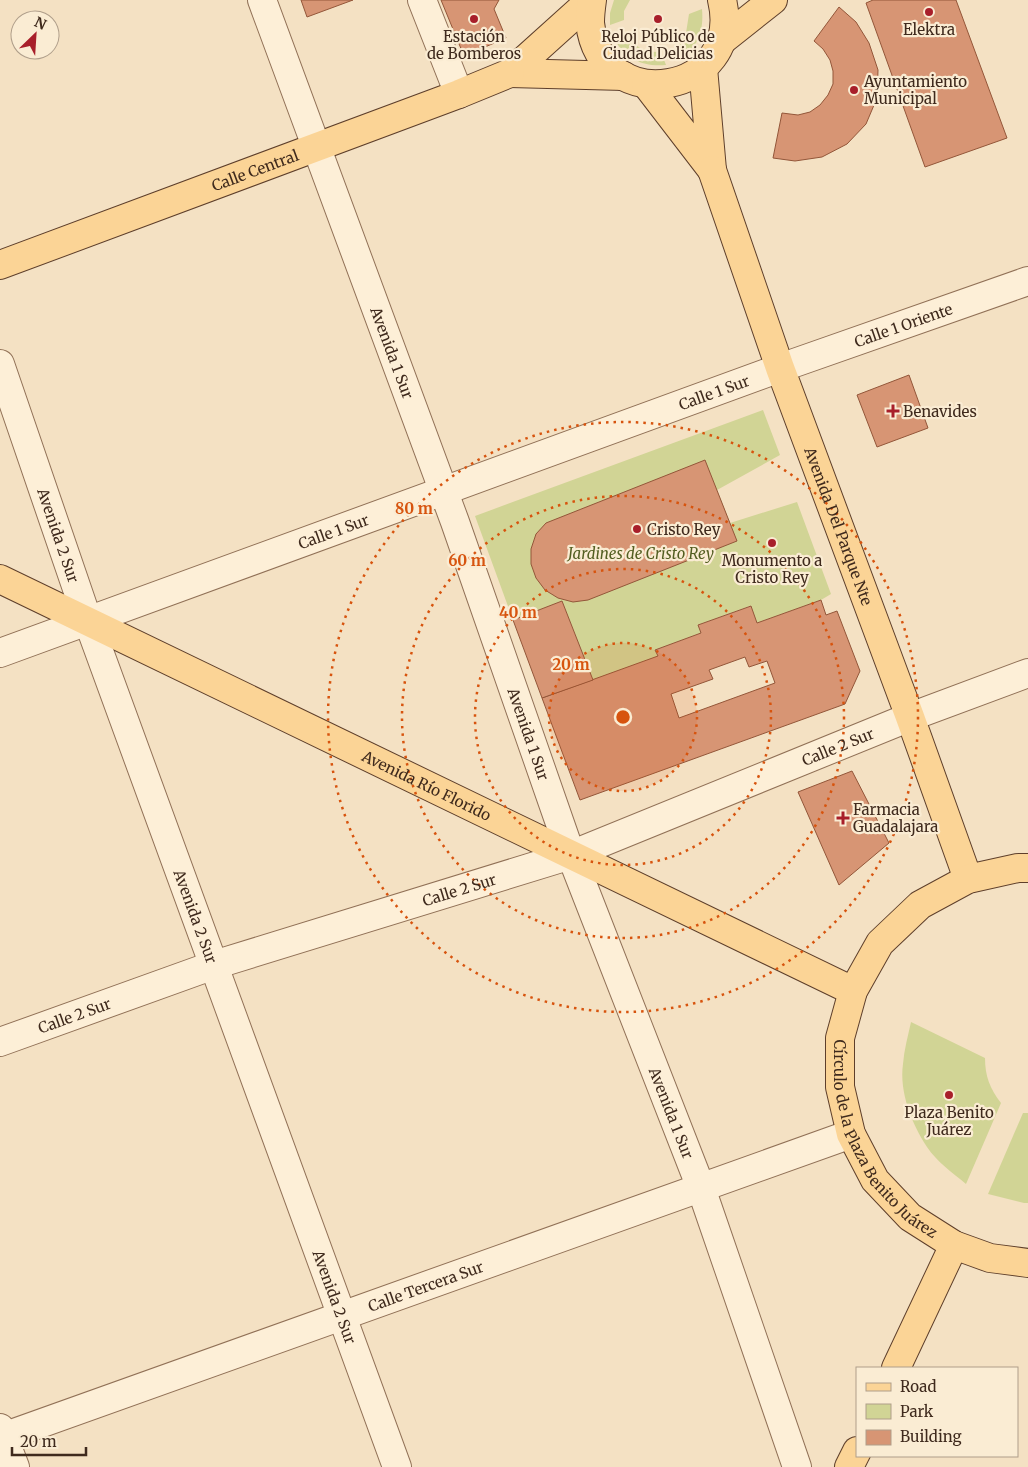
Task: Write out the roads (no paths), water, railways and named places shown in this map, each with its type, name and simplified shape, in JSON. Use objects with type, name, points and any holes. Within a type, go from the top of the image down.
[{"type":"main road","points":[[510,73],[592,0]]},
{"type":"main road","points":[[592,0],[590,21],[595,43],[606,62],[635,80],[712,170]]},
{"type":"main road","points":[[510,73],[635,80],[666,85],[686,79],[703,68],[713,56],[720,42],[725,22],[722,0]]},
{"type":"main road","points":[[720,42],[773,0]]},
{"type":"main road","points":[[703,68],[712,170]]},
{"type":"main road","name":"Calle Central","points":[[0,266],[459,94],[510,73]]},
{"type":"main road","name":"Avenida Del Parque Nte","points":[[712,170],[780,368],[910,717],[968,879]]},
{"type":"main road","name":"Avenida Río Florido","points":[[0,578],[853,991]]},
{"type":"main road","name":"Círculo de la Plaza Benito Juárez","points":[[1028,868],[1018,868],[968,879],[920,905],[880,943],[853,991],[840,1038],[840,1087],[851,1134],[875,1180],[910,1217],[954,1245],[990,1258],[1028,1263]]},
{"type":"main road","points":[[896,1367],[954,1245]]},
{"type":"main road","points":[[849,1467],[856,1453]]},
{"type":"street","name":"Avenida 1 Sur","points":[[262,0],[443,491],[571,855],[701,1188],[797,1467]]},
{"type":"street","points":[[422,0],[459,94]]},
{"type":"street","name":"Calle 1 Oriente","points":[[780,368],[1028,282]]},
{"type":"street","name":"Avenida 2 Sur","points":[[0,364],[88,621],[397,1467]]},
{"type":"street","name":"Calle 1 Sur","points":[[0,653],[780,368]]},
{"type":"street","name":"Calle 2 Sur","points":[[0,1042],[214,964],[571,855],[910,717],[1028,673]]},
{"type":"street","name":"Calle Tercera Sur","points":[[1,1434],[342,1316],[851,1134]]},
{"type":"street","points":[[1,1434],[14,1467]]},
{"type":"place","name":"Elektra","points":[[929,12]]},
{"type":"place","name":"Estación de Bomberos","points":[[474,19]]},
{"type":"place","name":"Reloj Público de Ciudad Delicias","points":[[658,19]]},
{"type":"place","name":"Ayuntamiento Municipal","points":[[854,90]]},
{"type":"place","name":"Benavides","points":[[893,411]]},
{"type":"place","name":"Cristo Rey","points":[[637,529]]},
{"type":"place","name":"Monumento a Cristo Rey","points":[[772,543]]},
{"type":"place","name":"Farmacia Guadalajara","points":[[843,818]]},
{"type":"place","name":"Plaza Benito Juárez","points":[[949,1095]]},
{"type":"park label","name":"Jardines de Cristo Rey","points":[[641,553]]}]
